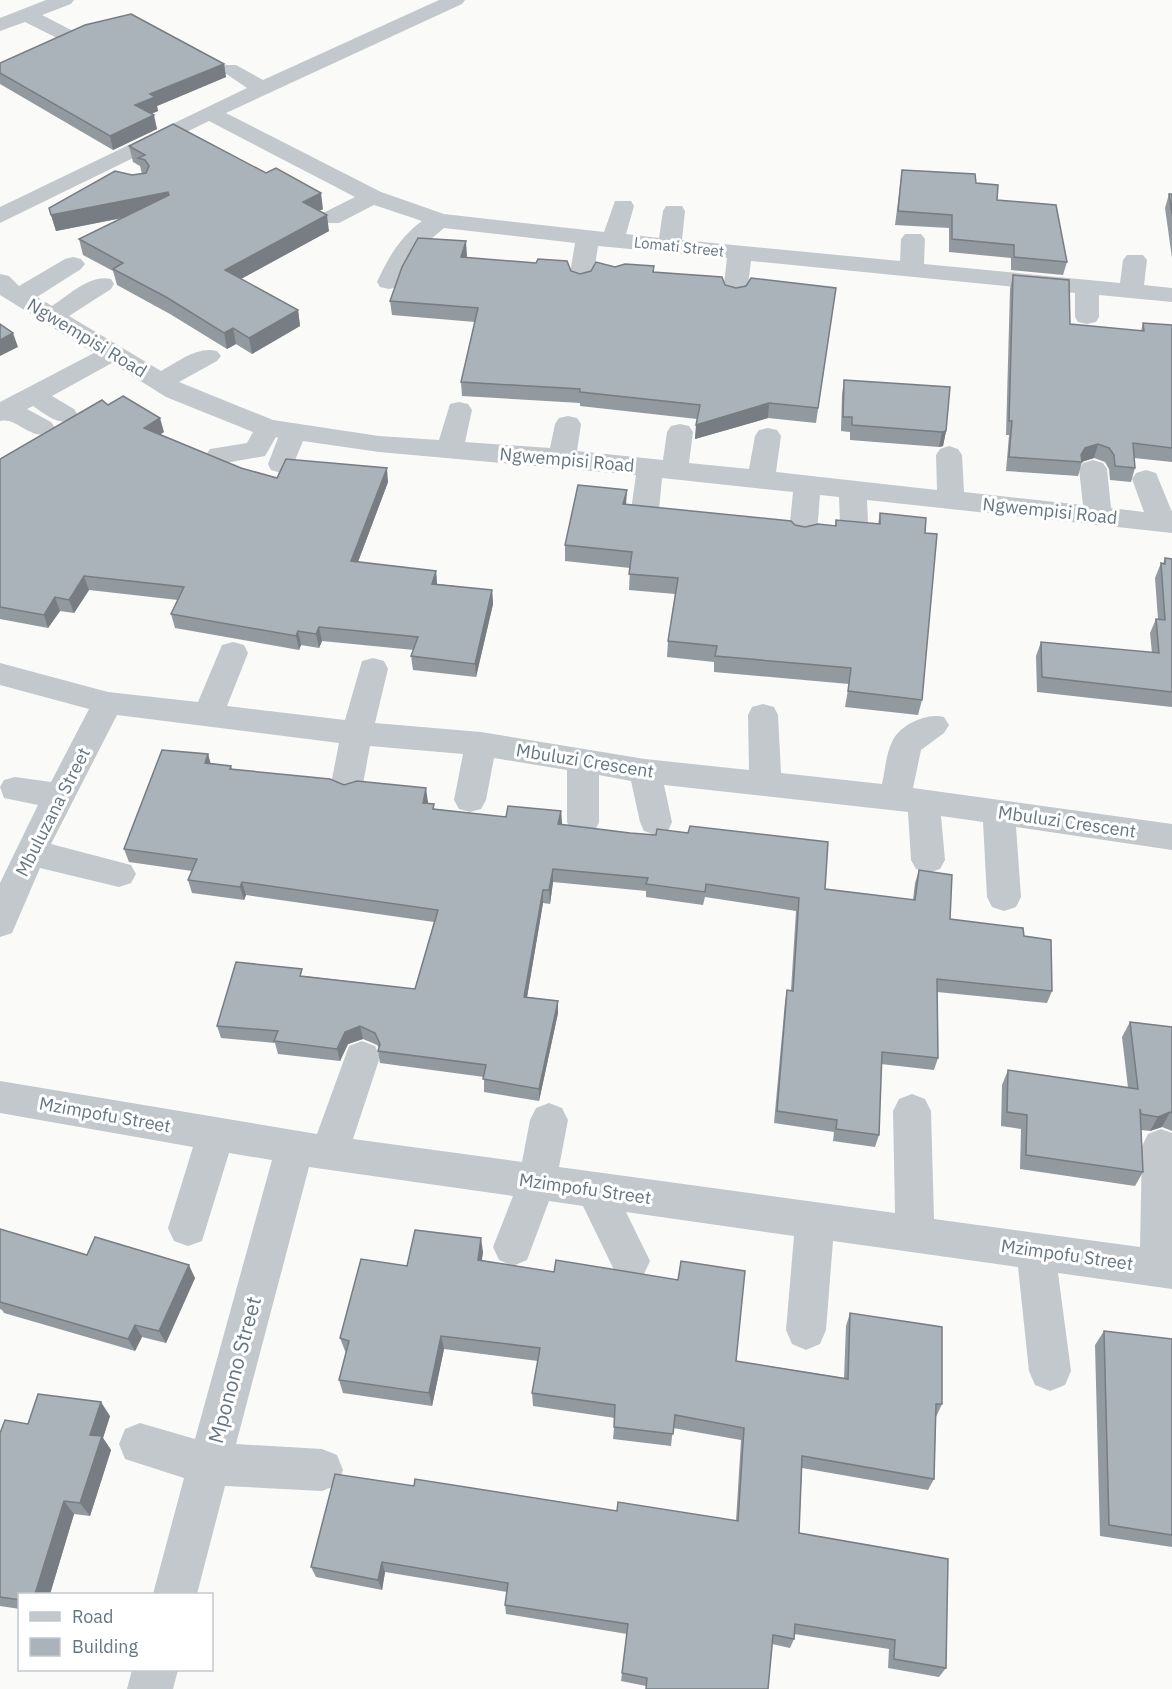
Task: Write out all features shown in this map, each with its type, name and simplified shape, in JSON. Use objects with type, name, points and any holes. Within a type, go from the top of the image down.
[{"type":"street","points":[[0,25],[64,0]]},
{"type":"street","points":[[3,212],[262,88],[455,0]]},
{"type":"street","points":[[5,2],[69,36]]},
{"type":"street","points":[[378,15],[400,25]]},
{"type":"street","points":[[229,69],[262,88]]},
{"type":"street","name":"Lomati Street","points":[[209,113],[373,197],[440,220],[588,238],[620,248],[670,246],[1172,295]]},
{"type":"street","points":[[154,119],[175,129]]},
{"type":"street","points":[[100,165],[119,178]]},
{"type":"street","points":[[331,218],[373,197]]},
{"type":"street","points":[[620,248],[623,206]]},
{"type":"street","points":[[670,246],[674,211]]},
{"type":"street","points":[[388,282],[400,255],[422,230],[440,220]]},
{"type":"street","points":[[581,279],[588,238]]},
{"type":"street","points":[[912,270],[913,239]]},
{"type":"street","points":[[735,293],[740,252]]},
{"type":"street","points":[[1131,291],[1135,260]]},
{"type":"street","points":[[10,289],[73,264]]},
{"type":"street","points":[[52,317],[102,284]]},
{"type":"street","points":[[1087,287],[1087,317]]},
{"type":"street","name":"Ngwempisi Road","points":[[10,289],[175,391],[281,430],[450,451],[562,458],[951,500],[1025,497],[1098,516],[1167,524]]},
{"type":"street","points":[[12,402],[112,353]]},
{"type":"street","points":[[160,382],[208,356]]},
{"type":"street","points":[[12,402],[65,415]]},
{"type":"street","points":[[12,402],[42,428]]},
{"type":"street","points":[[450,451],[459,410]]},
{"type":"street","points":[[562,458],[568,424]]},
{"type":"street","points":[[219,455],[256,450],[281,430]]},
{"type":"street","points":[[281,430],[281,464]]},
{"type":"street","points":[[645,510],[680,432]]},
{"type":"street","points":[[761,479],[768,436]]},
{"type":"street","points":[[949,455],[951,500]]},
{"type":"street","points":[[1093,469],[1098,516]]},
{"type":"street","points":[[1146,479],[1167,524]]},
{"type":"street","points":[[802,532],[807,485]]},
{"type":"street","points":[[853,490],[854,523]]},
{"type":"street","points":[[208,715],[233,653]]},
{"type":"street","points":[[347,784],[373,669]]},
{"type":"street","name":"Mbuluzi Crescent","points":[[0,674],[108,703],[357,733],[481,744],[645,771],[909,800],[1172,837]]},
{"type":"street","name":"Mbuluzana Street","points":[[0,923],[30,852],[108,703]]},
{"type":"street","points":[[763,715],[765,785]]},
{"type":"street","points":[[928,860],[909,800],[906,744],[933,725]]},
{"type":"street","points":[[470,800],[481,744]]},
{"type":"street","points":[[583,762],[583,822]]},
{"type":"street","points":[[645,771],[656,822]]},
{"type":"street","points":[[15,789],[60,796]]},
{"type":"street","points":[[999,813],[1004,897]]},
{"type":"street","points":[[30,852],[119,874]]},
{"type":"street","name":"Mponono Street","points":[[175,1593],[209,1464],[312,1150],[362,1057]]},
{"type":"street","name":"Mzimpofu Street","points":[[0,1096],[312,1150],[1166,1269]]},
{"type":"street","points":[[912,1111],[915,1234]]},
{"type":"street","points":[[513,1247],[537,1182],[549,1120]]},
{"type":"street","points":[[188,1228],[215,1135]]},
{"type":"street","points":[[1161,1146],[1166,1269]]},
{"type":"street","points":[[595,1190],[630,1261]]},
{"type":"street","points":[[806,1330],[814,1220]]},
{"type":"street","points":[[1036,1251],[1050,1371]]},
{"type":"street","points":[[140,1444],[209,1464],[322,1470]]},
{"type":"street","points":[[150,1689],[155,1671]]},
{"type":"building","points":[[131,14],[224,64],[150,94],[155,97],[135,105],[154,115],[110,136],[0,73],[0,63],[85,25]]},
{"type":"building","points":[[173,124],[266,173],[276,168],[321,193],[303,202],[327,215],[225,270],[298,310],[249,338],[233,328],[224,333],[166,297],[113,269],[123,263],[79,239],[169,195],[168,192],[51,215],[49,208],[115,171],[132,175],[146,173],[149,166],[145,160],[138,158],[145,155],[129,146]]},
{"type":"building","points":[[902,170],[975,174],[976,183],[998,185],[997,200],[1056,205],[1067,262],[1014,257],[1014,245],[952,239],[952,215],[898,211]]},
{"type":"building","points":[[1169,194],[1172,194],[1172,214]]},
{"type":"building","points":[[418,238],[466,241],[461,257],[536,263],[538,259],[567,261],[571,271],[580,274],[591,271],[596,262],[615,267],[625,264],[654,266],[653,272],[722,277],[725,285],[736,288],[746,286],[751,278],[836,288],[818,408],[769,403],[696,425],[700,405],[580,392],[580,389],[461,382],[478,308],[390,301],[402,267]]},
{"type":"building","points":[[1013,275],[1069,280],[1070,324],[1144,331],[1143,323],[1172,325],[1172,448],[1133,443],[1135,468],[1115,466],[1114,455],[1109,448],[1098,444],[1085,448],[1081,455],[1082,462],[1009,457],[1012,421],[1009,421]]},
{"type":"building","points":[[0,324],[13,333],[0,340]]},
{"type":"building","points":[[844,380],[950,387],[946,431],[852,425],[852,417],[843,417]]},
{"type":"building","points":[[123,396],[160,418],[144,428],[241,468],[277,478],[286,459],[387,468],[351,561],[436,571],[432,584],[492,590],[475,664],[411,656],[418,637],[319,627],[316,634],[298,631],[296,636],[171,614],[184,587],[84,576],[69,600],[55,597],[44,615],[0,607],[0,459],[102,400],[108,405]]},
{"type":"building","points":[[578,485],[627,490],[623,504],[791,521],[795,525],[805,527],[818,524],[836,526],[836,520],[880,524],[880,513],[926,518],[925,533],[937,534],[922,700],[848,691],[851,668],[715,656],[717,646],[668,641],[678,578],[629,574],[632,552],[565,545]]},
{"type":"building","points":[[1165,558],[1172,559],[1172,692],[1042,677],[1041,642],[1159,653],[1156,619],[1165,620],[1161,563],[1165,564]]},
{"type":"building","points":[[162,750],[208,754],[205,763],[231,766],[230,769],[330,779],[344,785],[357,781],[426,788],[423,803],[434,804],[433,809],[506,817],[508,806],[561,811],[558,824],[630,833],[656,835],[657,829],[688,833],[690,826],[828,842],[825,889],[915,900],[919,870],[952,875],[950,919],[1023,928],[1024,936],[1051,940],[1052,991],[937,979],[938,1058],[882,1052],[879,1135],[836,1129],[837,1120],[777,1111],[787,990],[793,991],[799,898],[706,884],[705,892],[646,884],[648,878],[553,869],[549,890],[543,890],[524,997],[558,1001],[539,1089],[483,1079],[486,1065],[378,1051],[380,1044],[375,1033],[360,1026],[345,1032],[337,1049],[274,1041],[278,1031],[217,1026],[236,962],[302,969],[300,976],[415,989],[438,910],[242,882],[240,887],[188,880],[197,859],[124,849]]},
{"type":"building","points":[[1130,1022],[1172,1027],[1172,1113],[1158,1117],[1141,1114],[1140,1109],[1143,1172],[1026,1155],[1027,1115],[1007,1112],[1008,1070],[1138,1089]]},
{"type":"building","points":[[0,1229],[87,1255],[95,1237],[189,1265],[159,1331],[135,1325],[128,1339],[0,1302]]},
{"type":"building","points":[[415,1230],[481,1238],[478,1260],[554,1272],[556,1260],[678,1280],[681,1261],[745,1271],[736,1361],[848,1379],[850,1313],[942,1327],[942,1404],[936,1404],[934,1479],[802,1456],[799,1533],[948,1559],[946,1668],[894,1659],[895,1640],[795,1624],[794,1639],[773,1635],[768,1689],[646,1689],[647,1678],[622,1673],[628,1624],[505,1605],[508,1583],[382,1562],[378,1580],[311,1567],[335,1474],[414,1486],[415,1479],[617,1511],[618,1502],[738,1521],[744,1428],[675,1415],[673,1434],[614,1427],[615,1405],[532,1393],[540,1348],[441,1336],[429,1393],[339,1380],[349,1341],[340,1338],[361,1259],[407,1266]]},
{"type":"building","points":[[1104,1331],[1172,1339],[1172,1535],[1109,1525]]},
{"type":"building","points":[[38,1394],[101,1402],[90,1435],[102,1436],[80,1503],[64,1501],[35,1593],[18,1593],[18,1600],[0,1597],[0,1433],[5,1420],[28,1424]]}]
